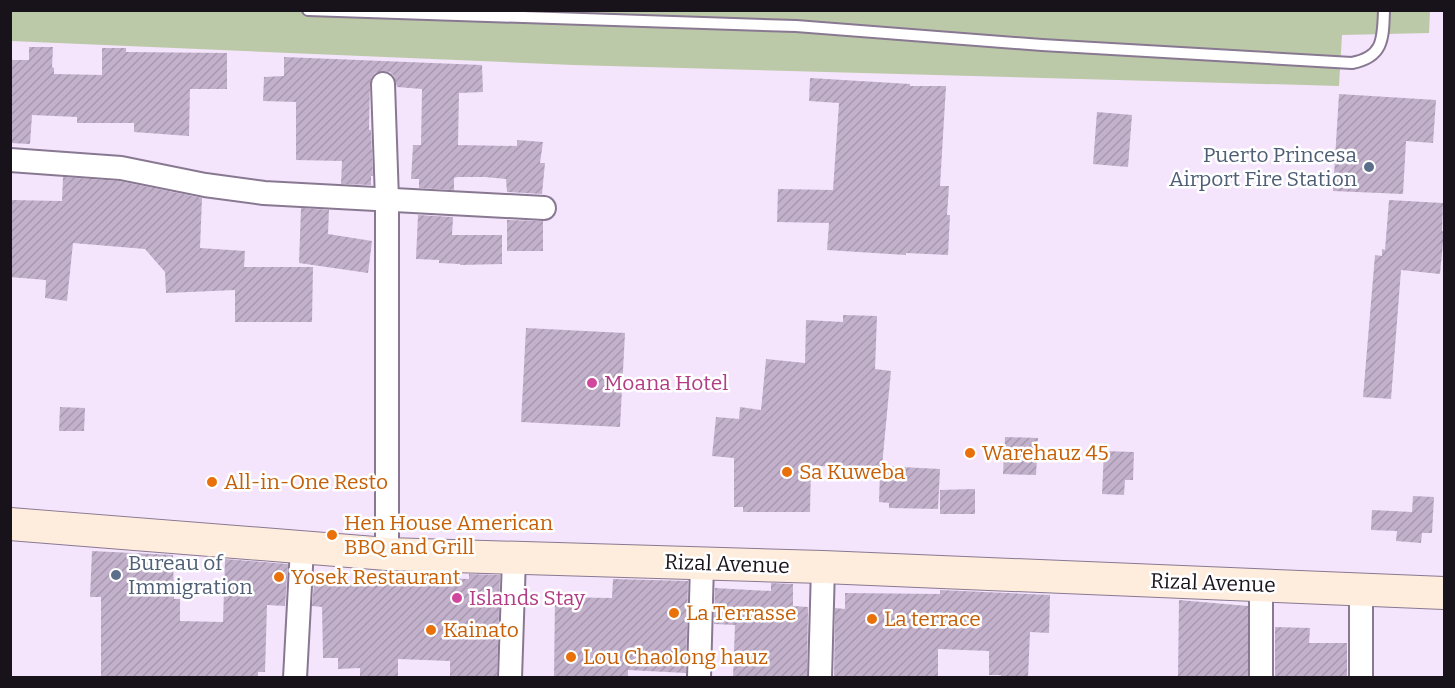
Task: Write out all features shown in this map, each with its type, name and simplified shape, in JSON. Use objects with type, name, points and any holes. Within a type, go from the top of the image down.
[{"type":"street","points":[[382,84],[387,200],[387,554]]},
{"type":"street","points":[[10,160],[121,168],[205,185],[264,193],[544,208]]},
{"type":"street","name":"Rizal Avenue","points":[[10,524],[387,554],[823,567],[1444,593]]},
{"type":"street","points":[[295,678],[302,548]]},
{"type":"street","points":[[510,678],[514,558]]},
{"type":"street","points":[[699,678],[702,563]]},
{"type":"street","points":[[820,678],[823,567]]},
{"type":"street","points":[[1261,585],[1261,678]]},
{"type":"street","points":[[1360,590],[1361,678]]},
{"type":"lane","points":[[308,10],[796,27],[1042,45],[1352,63],[1363,61],[1374,54],[1381,45],[1384,10]]},
{"type":"green space","points":[[11,10],[1430,11],[1429,33],[1342,35],[1339,86],[573,65],[11,41]]},
{"type":"building","points":[[29,47],[53,47],[54,74],[102,75],[102,48],[126,48],[126,52],[227,53],[227,89],[190,89],[189,136],[134,132],[134,123],[77,123],[77,117],[32,115],[30,144],[10,143],[11,60],[29,60]]},
{"type":"building","points":[[284,57],[482,65],[483,92],[459,93],[458,145],[517,146],[517,140],[543,142],[540,163],[545,163],[542,194],[507,192],[506,179],[485,177],[454,178],[454,190],[419,188],[419,179],[411,179],[413,145],[421,145],[422,89],[397,87],[394,76],[390,72],[383,71],[375,73],[370,84],[369,130],[371,130],[373,176],[371,176],[371,185],[341,184],[342,161],[296,160],[296,102],[263,101],[264,77],[284,76]]},
{"type":"building","points":[[810,78],[910,84],[910,86],[946,86],[940,186],[949,186],[948,255],[827,250],[829,223],[777,222],[778,189],[833,190],[839,103],[809,101]]},
{"type":"building","name":"Puerto Princesa Airport Fire Station","points":[[1339,94],[1436,100],[1433,143],[1406,141],[1403,194],[1333,191]]},
{"type":"building","points":[[1097,112],[1132,115],[1128,167],[1093,164]]},
{"type":"building","points":[[63,177],[119,181],[202,198],[200,248],[245,251],[244,267],[313,267],[312,322],[235,322],[235,290],[166,293],[165,272],[145,249],[73,243],[67,301],[45,298],[46,280],[10,277],[10,200],[62,201]]},
{"type":"building","points":[[1389,200],[1443,203],[1442,231],[1444,232],[1440,274],[1401,270],[1391,399],[1363,397],[1375,255],[1382,256],[1382,249],[1385,250]]},
{"type":"building","points":[[301,208],[329,210],[328,234],[372,241],[368,273],[299,263]]},
{"type":"building","points":[[418,215],[453,217],[452,235],[502,235],[502,264],[460,265],[439,263],[439,260],[416,259]]},
{"type":"building","points":[[507,220],[543,221],[543,251],[507,251]]},
{"type":"building","points":[[843,315],[877,316],[875,369],[891,371],[882,466],[940,469],[938,509],[889,508],[889,503],[879,502],[880,472],[811,465],[810,512],[743,512],[743,507],[734,507],[734,458],[712,456],[716,417],[739,419],[740,407],[761,410],[766,359],[805,363],[806,320],[843,322]]},
{"type":"building","points":[[526,328],[625,333],[620,427],[521,422]]},
{"type":"building","points":[[60,407],[85,408],[84,431],[59,431]]},
{"type":"building","points":[[1005,437],[1038,438],[1036,475],[1003,474]]},
{"type":"building","points":[[1104,451],[1134,452],[1133,480],[1125,480],[1124,495],[1102,494]]},
{"type":"building","points":[[975,489],[975,514],[940,514],[940,490]]},
{"type":"building","points":[[1413,496],[1434,497],[1432,533],[1422,533],[1421,543],[1396,541],[1397,531],[1371,530],[1372,510],[1412,512]]},
{"type":"building","points":[[92,551],[173,555],[174,599],[180,599],[180,621],[223,622],[225,559],[288,564],[285,606],[267,605],[265,672],[258,672],[258,678],[101,678],[101,597],[90,597]]},
{"type":"building","points":[[469,574],[500,575],[497,678],[450,678],[450,661],[398,659],[398,677],[360,677],[360,668],[338,669],[338,658],[323,658],[322,607],[312,606],[314,583],[414,582],[414,577],[469,579]]},
{"type":"building","points":[[613,579],[688,581],[686,673],[628,670],[628,678],[554,678],[555,597],[612,598]]},
{"type":"building","points":[[771,583],[793,584],[793,606],[808,607],[807,678],[733,678],[735,625],[714,624],[715,588],[771,591]]},
{"type":"building","points":[[940,590],[1050,595],[1049,633],[1030,632],[1028,678],[1000,678],[1001,675],[989,675],[989,651],[938,649],[938,678],[834,678],[835,608],[845,609],[845,593],[940,594]]},
{"type":"building","points":[[1179,600],[1248,606],[1248,678],[1178,678]]},
{"type":"building","points":[[1275,627],[1310,628],[1309,643],[1347,643],[1347,678],[1275,677]]},
{"type":"place","name":"Puerto Princesa Airport Fire Station","points":[[1369,167]]},
{"type":"place","name":"Moana Hotel","points":[[592,383]]},
{"type":"place","name":"Warehauz 45","points":[[970,453]]},
{"type":"place","name":"Sa Kuweba","points":[[787,472]]},
{"type":"place","name":"All-in-One Resto","points":[[212,482]]},
{"type":"place","name":"Hen House American BBQ and Grill","points":[[332,535]]},
{"type":"place","name":"Bureau of Immigration","points":[[116,575]]},
{"type":"place","name":"Yosek Restaurant","points":[[279,577]]},
{"type":"place","name":"Islands Stay","points":[[457,598]]},
{"type":"place","name":"La Terrasse","points":[[674,613]]},
{"type":"place","name":"La terrace","points":[[872,619]]},
{"type":"place","name":"Kainato","points":[[431,630]]},
{"type":"place","name":"Lou Chaolong hauz","points":[[571,657]]}]
